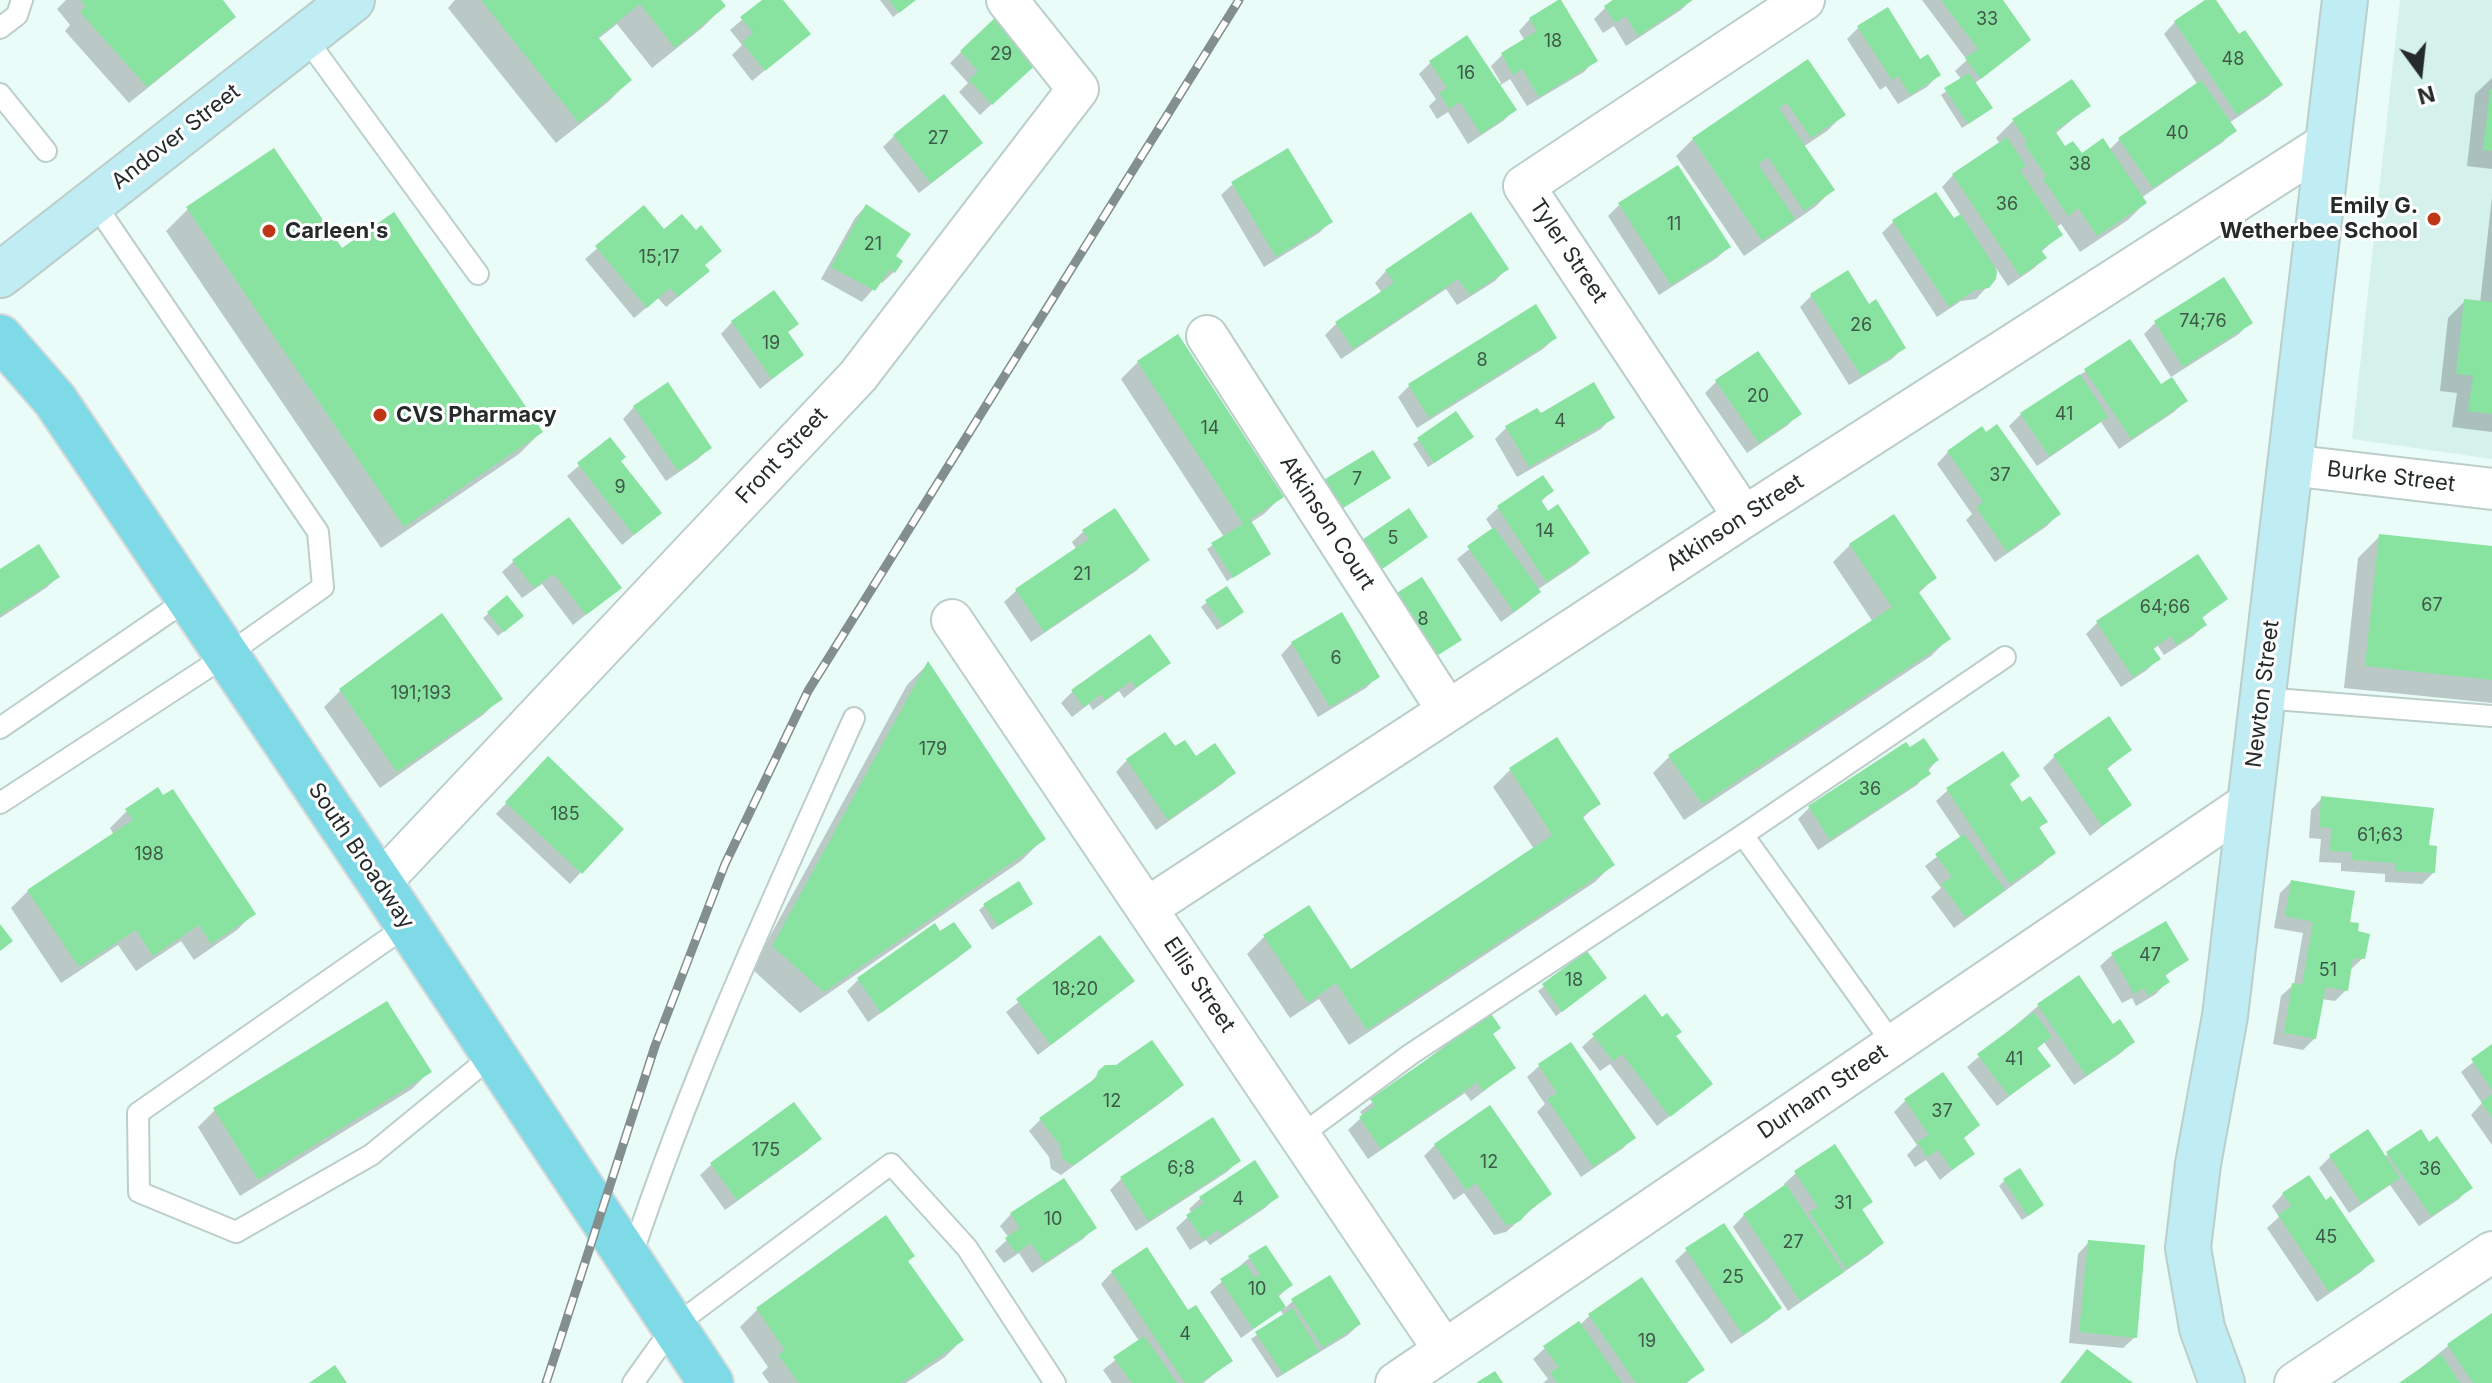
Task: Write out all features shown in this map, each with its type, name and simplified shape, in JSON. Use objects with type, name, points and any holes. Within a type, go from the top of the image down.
[{"type":"main road","name":"Andover Street","points":[[0,275],[352,0]]},
{"type":"main road","name":"Newton Street","points":[[2222,1383],[2202,1328],[2188,1248],[2198,1164],[2225,1016],[2345,0]]},
{"type":"main road","name":"South Broadway","points":[[0,337],[55,400],[711,1383]]},
{"type":"street","name":"Front Street","points":[[380,883],[858,376],[1078,89],[1007,0]]},
{"type":"street","name":"Tyler Street","points":[[1744,517],[1524,186],[1761,12],[1804,0]]},
{"type":"street","name":"Atkinson Street","points":[[1147,908],[1744,517],[2327,143]]},
{"type":"street","name":"Atkinson Court","points":[[1207,336],[1448,711]]},
{"type":"street","name":"Burke Street","points":[[2289,465],[2492,489]]},
{"type":"street","name":"Ellis Street","points":[[952,620],[1444,1350]]},
{"type":"street","name":"Durham Street","points":[[1396,1383],[2250,802]]},
{"type":"street","points":[[2295,1383],[2492,1252]]},
{"type":"lane","points":[[0,28],[17,15],[22,0]]},
{"type":"lane","points":[[305,37],[478,274]]},
{"type":"lane","points":[[0,94],[46,151]]},
{"type":"lane","points":[[0,803],[227,655],[323,587],[318,532],[93,201]]},
{"type":"lane","points":[[0,728],[188,599]]},
{"type":"lane","points":[[1300,1136],[1411,1054],[1743,835],[2005,657]]},
{"type":"lane","points":[[2262,698],[2492,716]]},
{"type":"lane","points":[[630,1262],[663,1162],[725,1009],[854,718]]},
{"type":"lane","points":[[1743,835],[1893,1044]]},
{"type":"lane","points":[[408,925],[138,1113],[139,1192],[236,1232],[371,1155],[493,1055]]},
{"type":"lane","points":[[633,1383],[673,1327],[891,1164],[967,1248],[1055,1383]]},
{"type":"shaded area","name":"Emily G. Wetherbee School","points":[[2400,0],[2492,0],[2492,459],[2352,439]]},
{"type":"building","points":[[80,0],[223,0],[236,17],[147,87],[80,12],[86,7]]},
{"type":"building","points":[[481,0],[721,0],[726,6],[675,48],[640,4],[598,37],[632,80],[579,123]]},
{"type":"building","points":[[762,0],[783,0],[811,34],[765,71],[742,42],[753,33],[740,17]]},
{"type":"building","points":[[889,0],[916,0],[899,13]]},
{"type":"building","points":[[1561,0],[1598,61],[1539,97],[1522,69],[1513,75],[1501,53],[1537,31],[1529,18]]},
{"type":"building","points":[[1613,0],[1693,0],[1638,36],[1626,16],[1615,23],[1604,6]]},
{"type":"building","points":[[1941,0],[2003,0],[2031,40],[1981,79],[1965,58],[1978,49]]},
{"type":"building","points":[[2205,0],[2216,0],[2239,34],[2245,30],[2283,85],[2237,115],[2174,21]]},
{"type":"building","points":[[1888,7],[1920,59],[1928,54],[1941,75],[1910,95],[1898,76],[1892,80],[1857,26]]},
{"type":"building","points":[[999,14],[1041,60],[992,105],[969,80],[978,71],[960,51]]},
{"type":"building","points":[[1467,35],[1517,110],[1481,134],[1460,102],[1449,109],[1439,93],[1447,88],[1429,61]]},
{"type":"building","points":[[1808,59],[1846,115],[1811,138],[1787,103],[1779,108],[1835,190],[1804,211],[1768,157],[1758,164],[1795,219],[1762,241],[1692,138]]},
{"type":"building","points":[[1969,73],[1993,108],[1968,124],[1944,88]]},
{"type":"building","points":[[2072,79],[2091,106],[2055,131],[2065,146],[2073,141],[2082,153],[2103,138],[2147,203],[2097,236],[2078,208],[2068,216],[2043,179],[2046,176],[2024,144],[2027,142],[2012,119]]},
{"type":"building","points":[[2201,80],[2237,131],[2153,188],[2118,138]]},
{"type":"building","points":[[2492,89],[2492,151],[2483,150]]},
{"type":"building","points":[[944,94],[983,143],[931,183],[893,135]]},
{"type":"building","points":[[2007,137],[2026,166],[2020,170],[2063,235],[2041,250],[2047,258],[2020,276],[1952,174]]},
{"type":"building","points":[[274,148],[342,248],[394,212],[543,432],[404,527],[186,207]]},
{"type":"building","points":[[1288,148],[1333,222],[1276,257],[1231,182]]},
{"type":"building","points":[[1678,165],[1731,247],[1671,285],[1618,203]]},
{"type":"building","points":[[1936,192],[1954,218],[1961,214],[1997,271],[1996,279],[1989,288],[1975,290],[1949,307],[1892,220]]},
{"type":"building","points":[[866,204],[911,234],[896,256],[903,261],[895,273],[890,269],[875,291],[831,267]]},
{"type":"building","points":[[644,205],[664,229],[682,214],[696,230],[701,225],[722,251],[705,265],[710,271],[678,297],[670,288],[647,308],[595,246]]},
{"type":"building","points":[[1471,212],[1509,269],[1470,295],[1458,279],[1353,349],[1335,322],[1394,283],[1385,270]]},
{"type":"building","points":[[1848,270],[1869,304],[1876,299],[1906,348],[1861,376],[1810,294]]},
{"type":"building","points":[[2224,277],[2253,323],[2183,367],[2154,321]]},
{"type":"building","points":[[774,290],[799,324],[788,332],[804,355],[772,379],[731,321]]},
{"type":"building","points":[[2464,299],[2492,302],[2492,414],[2468,411],[2473,376],[2456,374]]},
{"type":"building","points":[[1536,304],[1557,338],[1429,418],[1408,384]]},
{"type":"building","points":[[1178,334],[1284,497],[1250,519],[1271,554],[1233,578],[1211,543],[1243,524],[1137,361]]},
{"type":"building","points":[[2130,339],[2161,384],[2172,377],[2188,401],[2131,439],[2084,369]]},
{"type":"building","points":[[1758,351],[1802,414],[1759,443],[1715,380]]},
{"type":"building","points":[[2080,374],[2108,417],[2049,456],[2020,413]]},
{"type":"building","points":[[668,382],[712,448],[678,471],[633,406]]},
{"type":"building","points":[[1594,382],[1615,418],[1529,467],[1505,426],[1537,408],[1541,413]]},
{"type":"building","points":[[1456,411],[1474,437],[1434,463],[1417,438]]},
{"type":"building","points":[[1997,424],[2061,514],[2007,552],[1976,507],[1983,502],[1947,451],[1982,426],[1986,432]]},
{"type":"building","points":[[610,437],[626,457],[621,461],[662,513],[634,535],[577,463]]},
{"type":"building","points":[[1373,450],[1391,478],[1340,510],[1322,481]]},
{"type":"building","points":[[1543,475],[1554,491],[1541,500],[1548,511],[1558,504],[1590,553],[1546,582],[1497,506]]},
{"type":"building","points":[[1115,508],[1150,560],[1044,632],[1015,589],[1089,539],[1082,530]]},
{"type":"building","points":[[1409,508],[1428,537],[1378,572],[1359,542]]},
{"type":"building","points":[[1894,514],[1937,578],[1918,591],[1951,639],[1702,804],[1668,755],[1892,607],[1849,544]]},
{"type":"building","points":[[569,517],[622,588],[586,615],[554,574],[534,588],[512,560]]},
{"type":"building","points":[[1494,527],[1541,592],[1514,612],[1467,546]]},
{"type":"building","points":[[2379,534],[2492,546],[2492,680],[2365,666]]},
{"type":"building","points":[[39,544],[60,577],[0,615],[0,569]]},
{"type":"building","points":[[2198,554],[2228,599],[2202,617],[2207,625],[2176,645],[2171,636],[2153,648],[2161,659],[2133,677],[2096,621]]},
{"type":"building","points":[[1422,577],[1462,640],[1424,664],[1384,601]]},
{"type":"building","points":[[1227,586],[1244,612],[1223,626],[1205,600]]},
{"type":"building","points":[[507,595],[524,616],[504,632],[487,612]]},
{"type":"building","points":[[1342,612],[1380,677],[1330,707],[1291,642]]},
{"type":"building","points":[[442,613],[503,699],[397,772],[339,689]]},
{"type":"building","points":[[1150,634],[1171,663],[1136,688],[1131,681],[1105,700],[1101,694],[1084,707],[1071,690]]},
{"type":"building","points":[[928,661],[1046,839],[824,992],[772,946]]},
{"type":"building","points":[[2109,716],[2132,750],[2107,768],[2132,805],[2102,826],[2053,755]]},
{"type":"building","points":[[1165,732],[1175,746],[1185,740],[1196,756],[1215,743],[1236,773],[1168,820],[1126,759]]},
{"type":"building","points":[[1557,737],[1601,804],[1582,816],[1615,865],[1367,1030],[1336,983],[1308,1003],[1263,935],[1309,905],[1351,969],[1552,835],[1509,768]]},
{"type":"building","points":[[1924,738],[1939,760],[1927,768],[1931,774],[1830,840],[1808,806],[1906,742],[1910,747]]},
{"type":"building","points":[[2003,751],[2020,776],[2010,784],[2022,802],[2030,796],[2048,822],[2039,827],[2056,853],[2010,884],[1946,788]]},
{"type":"building","points":[[548,756],[624,829],[582,874],[505,802]]},
{"type":"building","points":[[158,787],[163,795],[173,789],[256,914],[211,944],[199,925],[153,956],[136,930],[79,967],[27,890],[133,820],[125,809]]},
{"type":"building","points":[[2321,796],[2434,808],[2429,845],[2437,846],[2435,873],[2395,871],[2395,863],[2351,860],[2352,852],[2330,851],[2331,828],[2319,827]]},
{"type":"building","points":[[1964,834],[2005,890],[1966,918],[1941,884],[1952,877],[1935,854]]},
{"type":"building","points":[[2291,880],[2355,891],[2350,922],[2359,923],[2358,931],[2370,934],[2365,959],[2353,958],[2348,991],[2326,987],[2316,1039],[2284,1033],[2292,983],[2302,985],[2313,922],[2285,916]]},
{"type":"building","points":[[1019,881],[1033,904],[998,926],[983,904]]},
{"type":"building","points":[[2166,921],[2189,960],[2165,975],[2170,982],[2148,996],[2144,988],[2134,994],[2111,953]]},
{"type":"building","points":[[954,922],[972,947],[881,1013],[857,978],[935,923],[940,931]]},
{"type":"building","points":[[0,924],[13,941],[0,951]]},
{"type":"building","points":[[1100,935],[1135,981],[1051,1045],[1016,999]]},
{"type":"building","points":[[1587,951],[1607,978],[1562,1012],[1542,984]]},
{"type":"building","points":[[2079,975],[2113,1024],[2120,1019],[2135,1042],[2086,1076],[2037,1004]]},
{"type":"building","points":[[1645,994],[1662,1017],[1667,1013],[1682,1032],[1676,1036],[1713,1084],[1670,1117],[1622,1054],[1613,1061],[1592,1034]]},
{"type":"building","points":[[387,1001],[432,1072],[258,1180],[213,1108]]},
{"type":"building","points":[[1489,1011],[1501,1028],[1493,1034],[1516,1068],[1483,1091],[1472,1076],[1476,1083],[1381,1149],[1359,1117],[1375,1106],[1370,1099],[1449,1044],[1447,1041]]},
{"type":"building","points":[[2034,1012],[2052,1037],[2037,1048],[2051,1066],[2009,1096],[1977,1054]]},
{"type":"building","points":[[1152,1040],[1184,1085],[1074,1165],[1070,1164],[1062,1158],[1060,1145],[1039,1118],[1096,1078],[1105,1065],[1116,1065]]},
{"type":"building","points":[[1571,1042],[1636,1138],[1593,1167],[1547,1099],[1557,1093],[1538,1064]]},
{"type":"building","points":[[2492,1044],[2492,1090],[2471,1059]]},
{"type":"building","points":[[1943,1072],[1980,1125],[1964,1138],[1975,1154],[1952,1170],[1938,1150],[1927,1157],[1917,1142],[1929,1135],[1904,1099]]},
{"type":"building","points":[[2492,1094],[2492,1118],[2481,1102]]},
{"type":"building","points":[[794,1102],[822,1139],[737,1200],[710,1163]]},
{"type":"building","points":[[1490,1105],[1552,1194],[1513,1224],[1506,1225],[1476,1183],[1466,1190],[1434,1144]]},
{"type":"building","points":[[1213,1117],[1241,1161],[1148,1221],[1120,1177]]},
{"type":"building","points":[[2368,1129],[2400,1178],[2361,1203],[2329,1155]]},
{"type":"building","points":[[2421,1129],[2429,1142],[2437,1136],[2473,1188],[2431,1216],[2386,1152]]},
{"type":"building","points":[[1835,1144],[1873,1202],[1862,1209],[1884,1243],[1846,1269],[1809,1212],[1818,1207],[1794,1171]]},
{"type":"building","points":[[1255,1160],[1279,1197],[1222,1235],[1218,1230],[1203,1240],[1186,1215],[1204,1203],[1199,1197]]},
{"type":"building","points":[[2020,1168],[2044,1205],[2028,1216],[2003,1179]]},
{"type":"building","points":[[2309,1175],[2326,1200],[2331,1196],[2375,1261],[2329,1292],[2278,1215],[2291,1206],[2282,1193]]},
{"type":"building","points":[[1064,1178],[1097,1228],[1044,1263],[1031,1243],[1016,1253],[1005,1238],[1020,1228],[1010,1213]]},
{"type":"building","points":[[1786,1184],[1844,1272],[1800,1301],[1743,1214]]},
{"type":"building","points":[[886,1215],[915,1256],[908,1261],[964,1340],[901,1383],[799,1383],[778,1355],[785,1350],[756,1308]]},
{"type":"building","points":[[1724,1223],[1782,1308],[1743,1335],[1685,1248]]},
{"type":"building","points":[[2088,1240],[2145,1245],[2137,1338],[2079,1332]]},
{"type":"building","points":[[1266,1245],[1293,1285],[1278,1295],[1286,1307],[1253,1329],[1220,1279],[1245,1263],[1255,1278],[1260,1274],[1248,1256]]},
{"type":"building","points":[[1147,1247],[1188,1310],[1196,1305],[1233,1361],[1200,1383],[1185,1383],[1111,1271]]},
{"type":"building","points":[[1330,1275],[1361,1324],[1323,1348],[1291,1299]]},
{"type":"building","points":[[1642,1277],[1705,1370],[1685,1383],[1636,1383],[1588,1314]]},
{"type":"building","points":[[1293,1308],[1319,1351],[1283,1374],[1255,1332]]},
{"type":"building","points":[[2492,1313],[2492,1383],[2473,1383],[2447,1344]]},
{"type":"building","points":[[1579,1321],[1622,1383],[1557,1383],[1550,1373],[1559,1367],[1543,1346]]},
{"type":"building","points":[[1144,1336],[1177,1383],[1132,1383],[1113,1357]]},
{"type":"building","points":[[2087,1349],[2133,1383],[2060,1383]]},
{"type":"building","points":[[2441,1354],[2460,1383],[2399,1383]]},
{"type":"building","points":[[335,1365],[347,1383],[309,1383]]},
{"type":"building","points":[[1495,1371],[1503,1383],[1476,1383]]},
{"type":"railway","points":[[546,1383],[655,1046],[725,864],[808,691],[1239,0]]},
{"type":"place","name":"Emily G. Wetherbee School","points":[[2434,219]]},
{"type":"place","name":"Carleen's","points":[[269,231]]},
{"type":"place","name":"CVS Pharmacy","points":[[380,415]]}]
